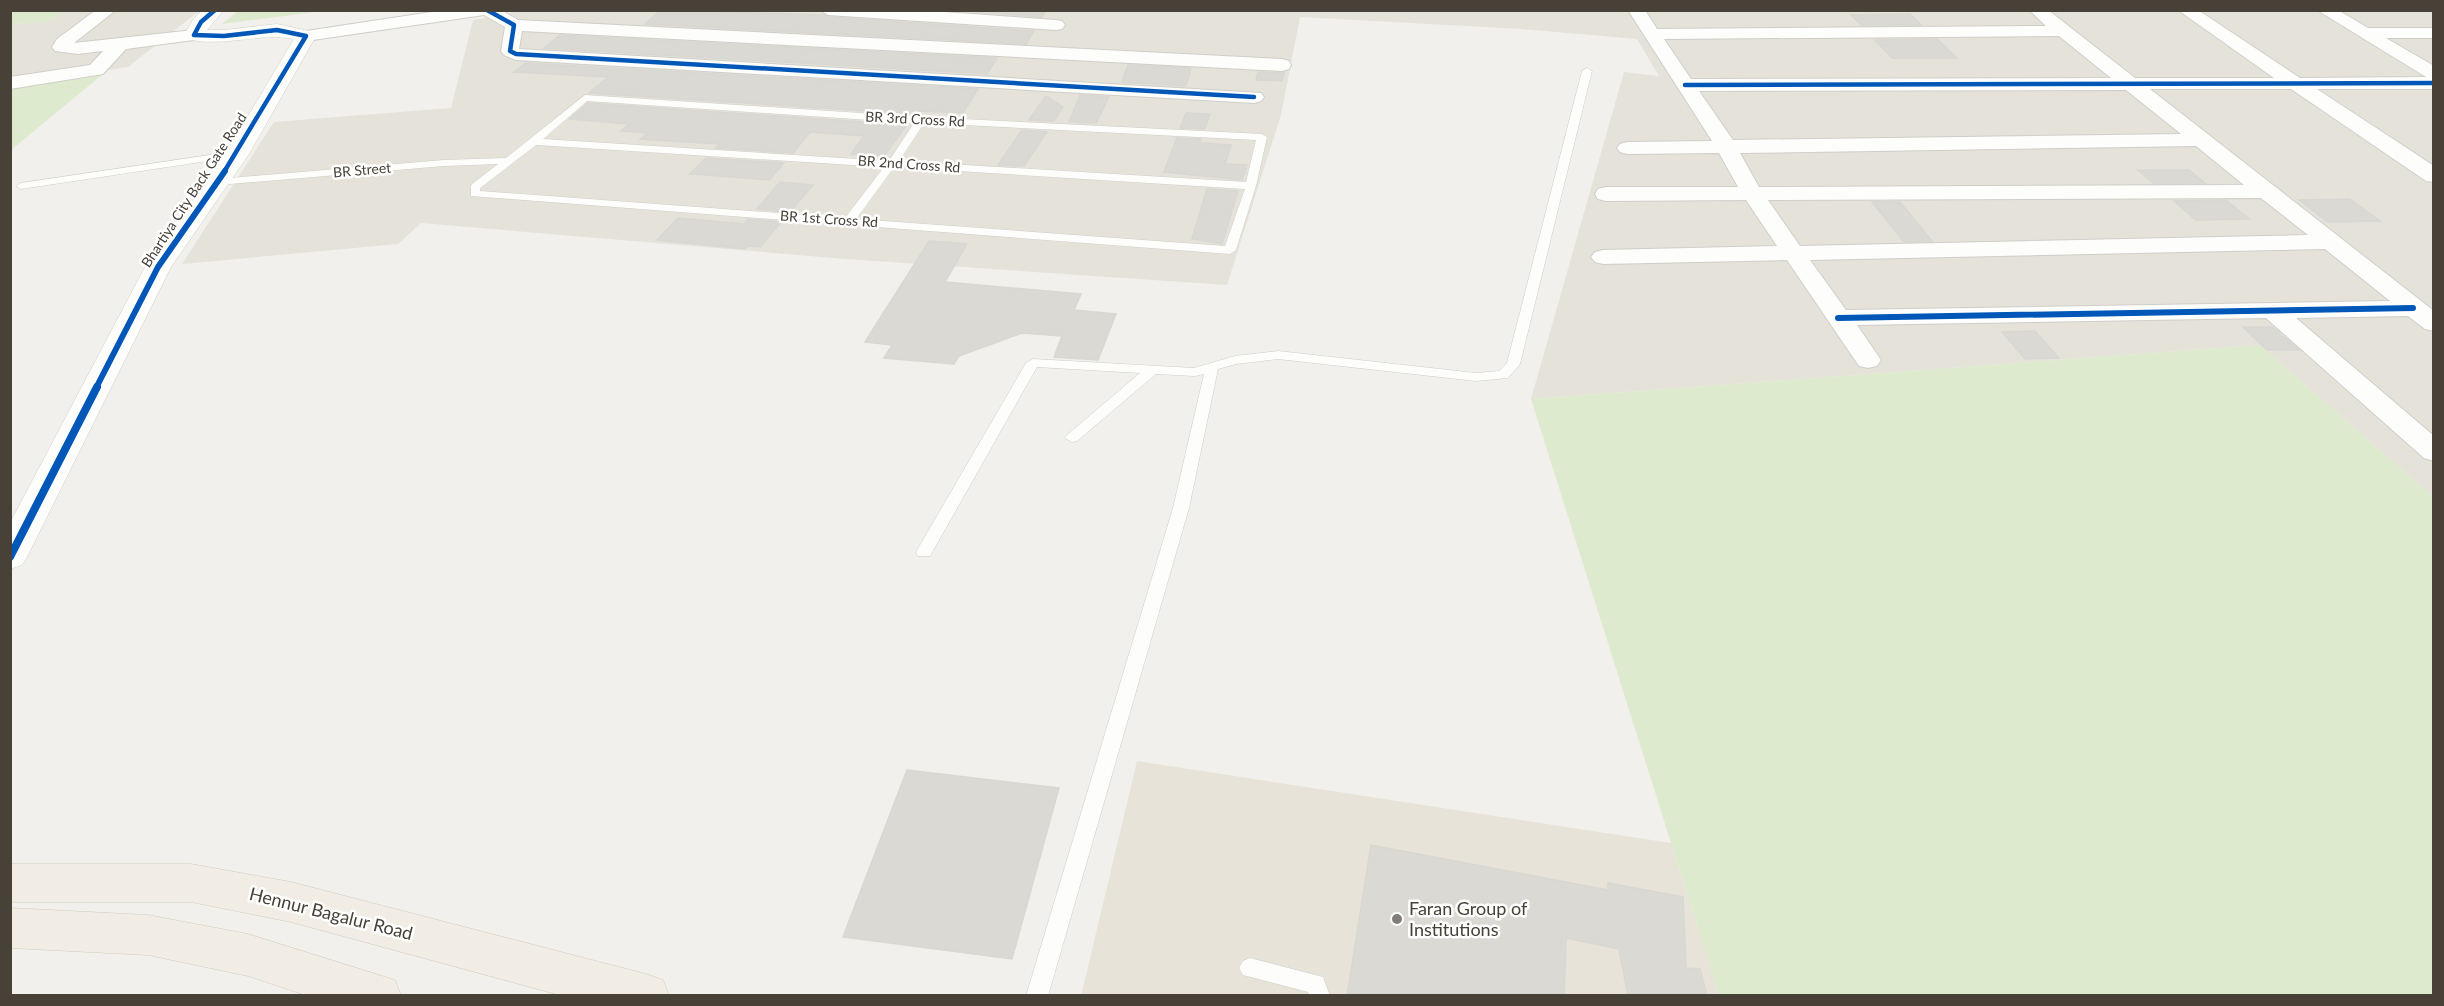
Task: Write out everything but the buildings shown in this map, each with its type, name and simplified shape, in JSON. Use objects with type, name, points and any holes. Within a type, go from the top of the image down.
[{"type":"main road","name":"Hennur Bagalur Road","points":[[10,884],[191,883],[291,902],[646,996]]},
{"type":"main road","points":[[10,928],[147,935],[248,955],[378,996]]},
{"type":"street","points":[[108,10],[63,43],[61,47],[78,49],[194,35],[224,36],[278,30],[306,36],[486,10],[514,25],[1282,65]]},
{"type":"street","points":[[194,35],[201,22],[215,10]]},
{"type":"street","points":[[828,10],[1056,25]]},
{"type":"street","points":[[1636,10],[1726,146],[1752,193],[1868,360]]},
{"type":"street","points":[[2037,10],[2433,324]]},
{"type":"street","points":[[2186,10],[2433,176]]},
{"type":"street","points":[[2325,10],[2433,74]]},
{"type":"street","points":[[514,25],[510,51],[516,54],[1254,97]]},
{"type":"street","points":[[1652,34],[2062,31]]},
{"type":"street","points":[[2364,33],[2433,33]]},
{"type":"street","name":"Bhartiya City Back Gate Road","points":[[10,556],[158,267],[237,154],[306,36]]},
{"type":"street","points":[[10,83],[96,70],[119,45]]},
{"type":"street","points":[[1685,85],[2433,83]]},
{"type":"street","points":[[1627,148],[2199,140]]},
{"type":"street","points":[[1606,194],[2264,191]]},
{"type":"street","points":[[1603,257],[2329,242]]},
{"type":"street","points":[[1838,318],[2413,308]]},
{"type":"street","points":[[2272,310],[2433,452]]},
{"type":"lane","points":[[924,552],[1033,363],[1195,372],[1235,360],[1278,355],[1476,377],[1503,375],[1513,364],[1587,71]]},
{"type":"lane","name":"BR 3rd Cross Rd","points":[[534,142],[585,98],[921,120],[1262,137],[1251,186]]},
{"type":"lane","points":[[849,220],[893,162],[921,120]]},
{"type":"lane","points":[[505,161],[534,142]]},
{"type":"lane","name":"BR 2nd Cross Rd","points":[[534,142],[893,162],[1158,182],[1251,186]]},
{"type":"lane","points":[[21,186],[237,154]]},
{"type":"lane","name":"BR 1st Cross Rd","points":[[505,161],[475,187],[475,194],[1230,250],[1251,186]]},
{"type":"lane","name":"BR Street","points":[[218,182],[444,163],[505,161]]},
{"type":"lane","points":[[1037,996],[1181,508],[1212,367]]},
{"type":"lane","points":[[1072,438],[1152,369]]},
{"type":"lane","points":[[1250,968],[1315,984],[1320,996]]},
{"type":"shaded area","points":[[66,11],[199,11],[128,67],[11,85],[10,24],[48,22]]},
{"type":"shaded area","points":[[501,11],[2433,11],[2433,497],[2259,345],[1531,399],[1624,72],[1659,76],[1637,39],[1521,29],[1300,17],[1281,115],[1227,285],[845,259],[421,223],[398,244],[182,264],[274,122],[451,108],[473,20],[513,13]]},
{"type":"shaded area","name":"Faran Group of Institutions","points":[[1137,761],[1671,843],[1719,995],[1081,996]]},
{"type":"green space","points":[[238,10],[323,11],[222,24]]},
{"type":"green space","points":[[10,11],[66,11],[48,22],[11,24]]},
{"type":"green space","points":[[108,70],[11,150],[11,85]]},
{"type":"green space","points":[[2259,345],[2433,497],[2433,995],[1719,995],[1531,399]]},
{"type":"cycle path","points":[[10,557],[158,267],[237,154],[306,36],[277,30],[224,36],[194,35],[201,22],[215,10]]},
{"type":"cycle path","points":[[487,10],[514,25],[510,51],[516,54],[1254,97]]},
{"type":"cycle path","points":[[1685,85],[2434,83]]},
{"type":"cycle path","points":[[1838,318],[2413,308]]},
{"type":"place","name":"Faran Group of Institutions","points":[[1397,919]]}]
